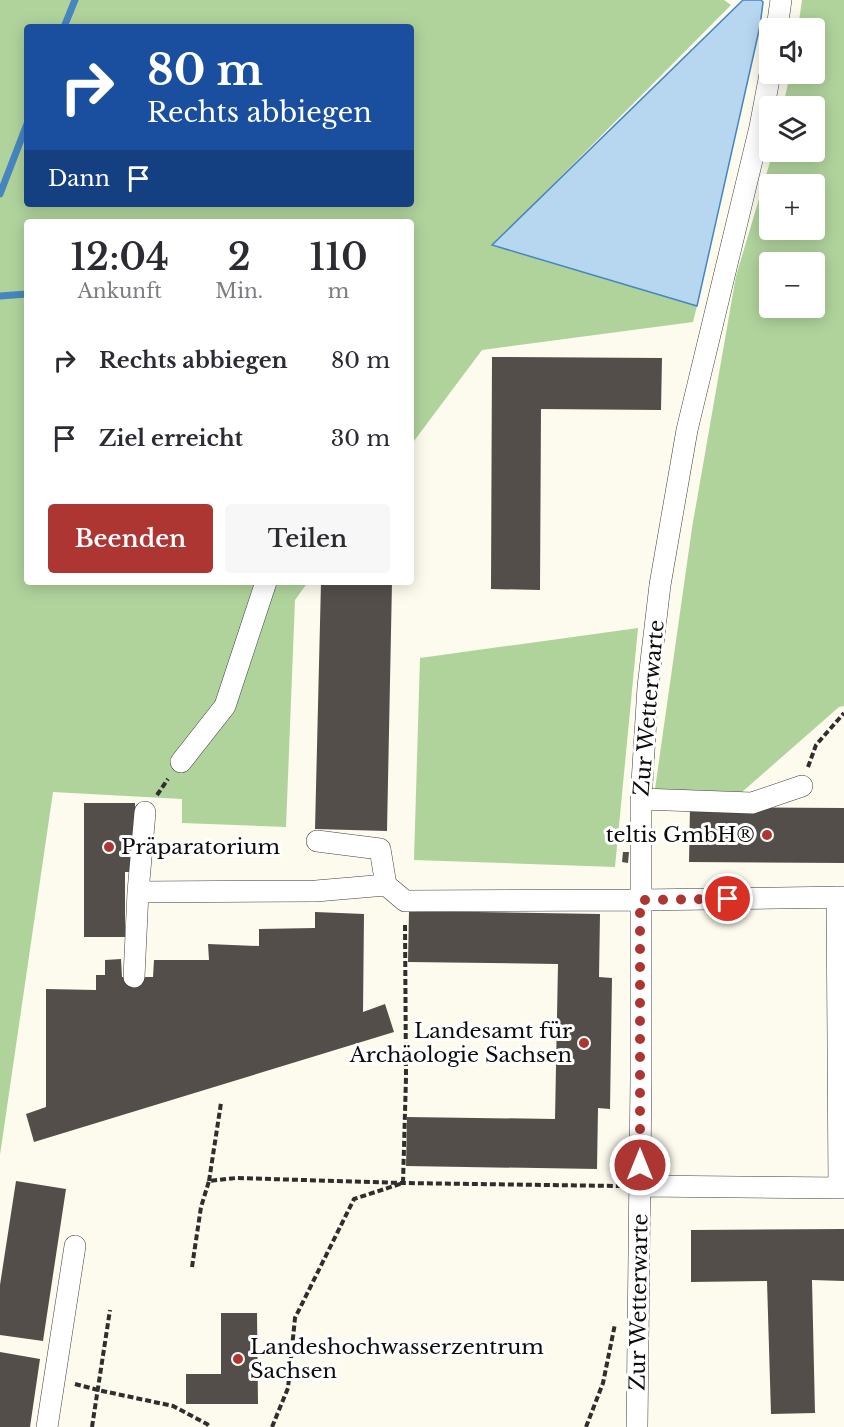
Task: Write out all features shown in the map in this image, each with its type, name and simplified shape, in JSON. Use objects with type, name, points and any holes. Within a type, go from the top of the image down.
[{"type":"street","points":[[778,18],[781,0]]},
{"type":"street","name":"Zur Wetterwarte","points":[[637,1427],[640,1186],[640,799],[648,687],[659,596],[687,430],[760,127],[768,84]]},
{"type":"street","points":[[181,762],[225,706],[265,585]]},
{"type":"street","points":[[640,799],[752,803],[802,786]]},
{"type":"street","points":[[134,977],[145,812]]},
{"type":"street","points":[[317,841],[380,849],[387,885],[405,901],[841,897],[842,1188],[640,1186]]},
{"type":"street","points":[[138,892],[316,891],[387,885]]},
{"type":"street","points":[[47,1427],[75,1246]]},
{"type":"path","points":[[802,786],[816,746],[844,713]]},
{"type":"path","points":[[145,812],[181,762]]},
{"type":"path","points":[[403,1183],[406,1077],[405,901]]},
{"type":"path","points":[[192,1267],[201,1207],[209,1181],[221,1102]]},
{"type":"path","points":[[209,1181],[236,1178],[640,1186]]},
{"type":"path","points":[[272,1427],[288,1388],[294,1318],[354,1199],[403,1183]]},
{"type":"path","points":[[92,1427],[110,1310]]},
{"type":"path","points":[[54,1378],[172,1406],[210,1427]]},
{"type":"green space","points":[[0,0],[724,0],[731,5],[493,245],[697,306],[693,322],[482,350],[414,441],[414,219],[24,219],[24,585],[306,585],[295,600],[286,827],[182,823],[182,799],[53,792],[0,1155]]},
{"type":"green space","points":[[802,0],[844,0],[844,706],[839,707],[742,792],[655,789],[692,528],[736,276],[759,199],[759,240],[825,240],[825,174],[766,174],[770,162],[825,162],[825,96],[785,96],[788,84],[825,84],[825,18],[799,18]]},
{"type":"green space","points":[[638,628],[615,867],[414,860],[420,658]]},
{"type":"water","points":[[743,0],[763,2],[759,30],[697,306],[492,245]]},
{"type":"building","points":[[492,357],[662,358],[661,410],[541,409],[540,590],[491,589]]},
{"type":"building","points":[[321,585],[392,585],[387,831],[315,829]]},
{"type":"building","name":"Präparatorium","points":[[84,803],[135,803],[135,872],[125,872],[125,937],[84,937]]},
{"type":"building","name":"teltis GmbH®","points":[[690,807],[844,808],[844,863],[689,862]]},
{"type":"building","points":[[623,852],[629,852],[628,863],[622,862]]},
{"type":"building","name":"Landesamt für Archäologie Sachsen","points":[[409,911],[600,914],[599,977],[612,978],[610,1109],[598,1108],[597,1169],[406,1166],[407,1117],[555,1119],[558,964],[408,962]]},
{"type":"building","points":[[315,912],[364,914],[363,1012],[385,1004],[394,1032],[34,1142],[26,1114],[46,1107],[46,989],[96,990],[96,975],[105,975],[105,960],[121,959],[122,977],[153,977],[154,960],[209,960],[208,944],[259,946],[259,929],[315,928]]},
{"type":"building","points":[[16,1181],[66,1189],[43,1341],[0,1335],[0,1285]]},
{"type":"building","points":[[844,1229],[844,1281],[812,1280],[815,1413],[771,1414],[767,1281],[691,1282],[691,1230]]},
{"type":"building","points":[[221,1313],[257,1313],[258,1404],[186,1404],[186,1374],[221,1374]]},
{"type":"building","points":[[0,1352],[40,1359],[30,1427],[0,1427]]},
{"type":"waterway","points":[[65,24],[75,0]]},
{"type":"waterway","points":[[0,194],[24,132]]},
{"type":"waterway","points":[[0,296],[24,294]]},
{"type":"place","name":"teltis GmbH®","points":[[767,835]]},
{"type":"place","name":"Präparatorium","points":[[109,847]]},
{"type":"place","name":"Landesamt für Archäologie Sachsen","points":[[584,1043]]},
{"type":"place","name":"Landeshochwasserzentrum Sachsen","points":[[238,1359]]},
{"type":"route","points":[[640,1165],[640,900],[728,899]]}]
